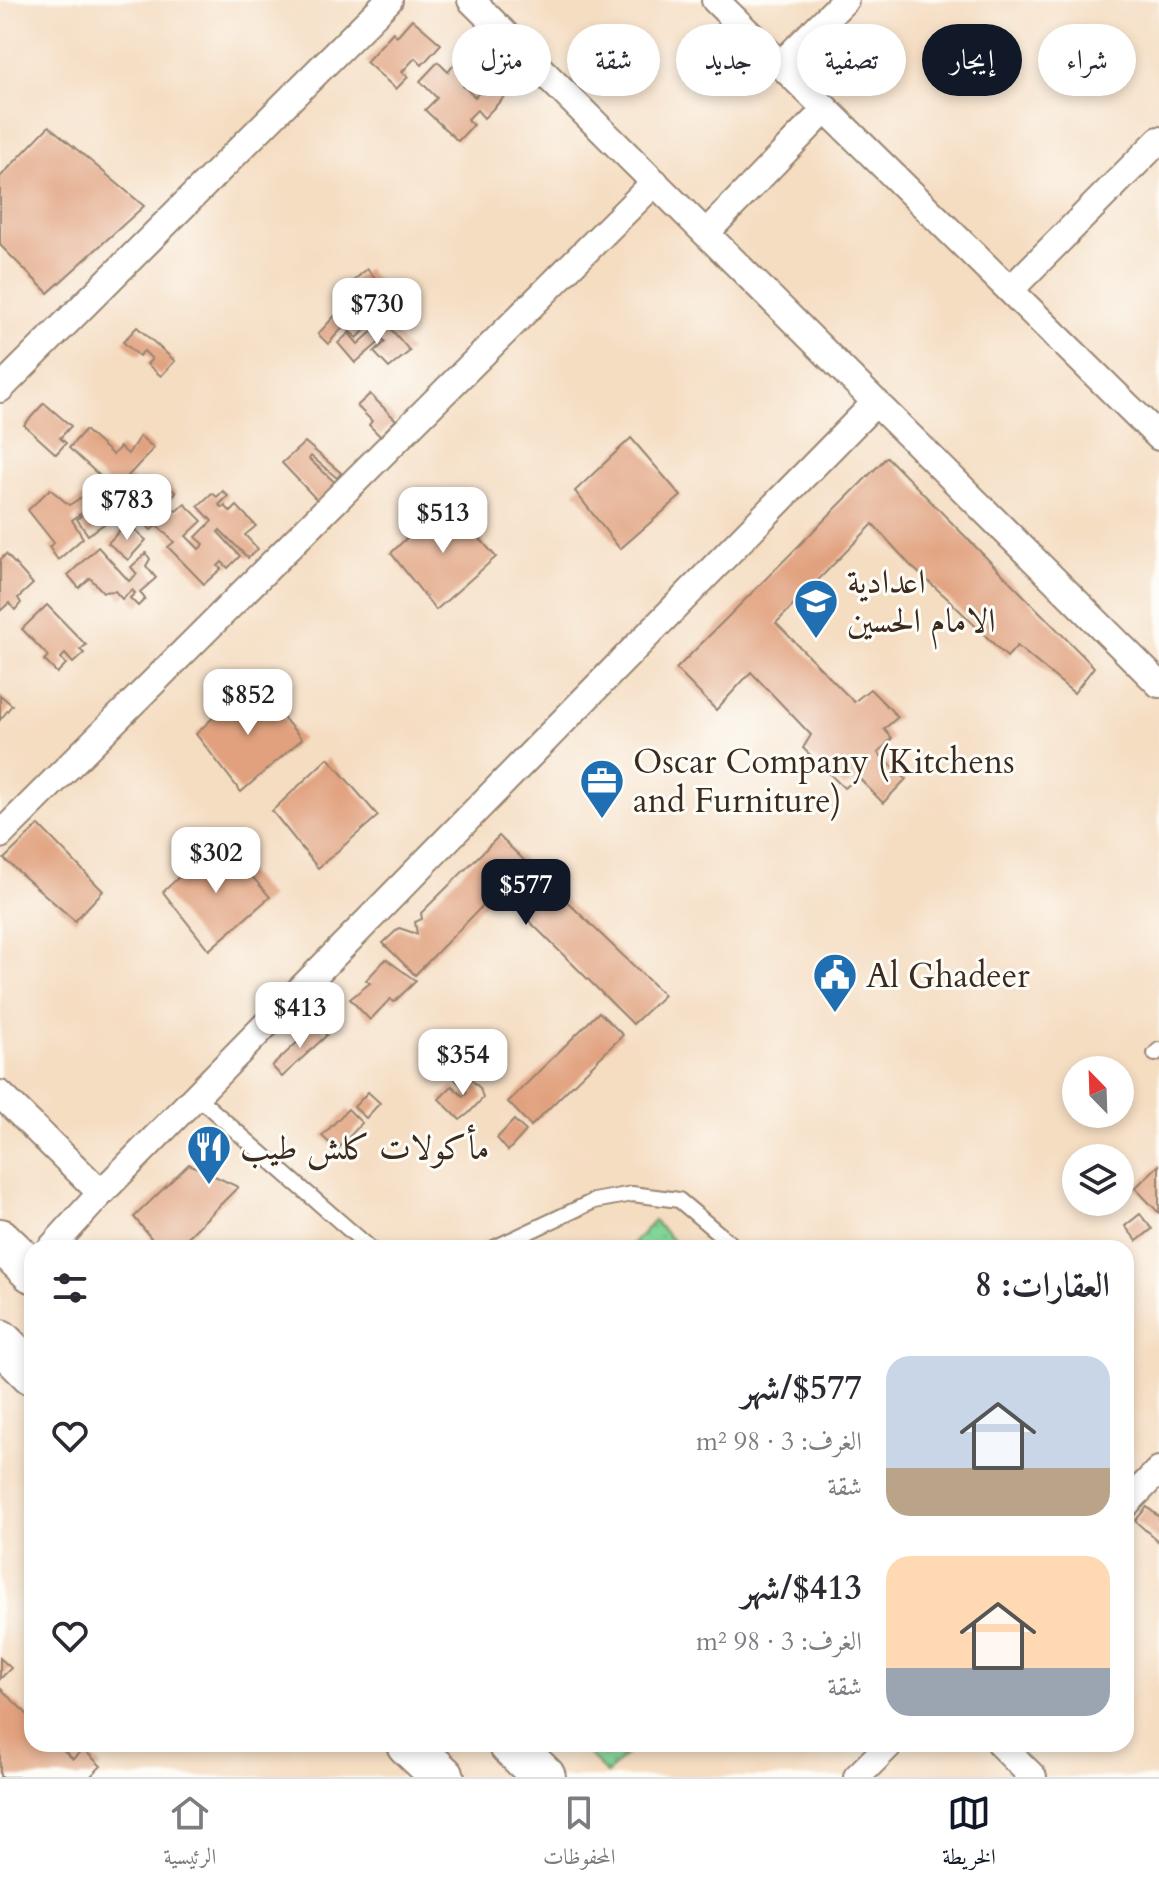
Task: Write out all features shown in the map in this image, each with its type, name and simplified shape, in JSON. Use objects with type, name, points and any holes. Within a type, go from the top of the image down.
[{"type":"main road","points":[[0,1240],[24,1262]]},
{"type":"main road","points":[[0,1341],[24,1365]]},
{"type":"main road","points":[[416,1752],[443,1777]]},
{"type":"main road","points":[[518,1752],[544,1777]]},
{"type":"street","points":[[0,389],[389,0]]},
{"type":"street","points":[[471,0],[1159,684]]},
{"type":"street","points":[[715,0],[740,24]]},
{"type":"street","points":[[845,0],[781,64],[1159,437]]},
{"type":"street","points":[[706,233],[826,109]]},
{"type":"street","points":[[1010,290],[1159,140]]},
{"type":"street","points":[[0,835],[655,182]]},
{"type":"street","points":[[58,1240],[876,402]]},
{"type":"street","points":[[0,1094],[101,1193]]},
{"type":"street","points":[[1134,1496],[1158,1473]]},
{"type":"street","points":[[857,1777],[882,1752]]},
{"type":"street","points":[[1008,1752],[1033,1777]]},
{"type":"lane","points":[[196,1096],[361,1240]]},
{"type":"lane","points":[[511,1240],[594,1201],[632,1194],[679,1200],[726,1240]]},
{"type":"green space","points":[[654,1221],[672,1240],[636,1240]]},
{"type":"green space","points":[[586,1752],[628,1752],[607,1774]]},
{"type":"building","points":[[412,19],[441,44],[422,65],[415,58],[402,72],[408,77],[396,89],[366,62],[393,32],[397,36]]},
{"type":"building","points":[[438,62],[448,72],[452,67],[452,96],[505,96],[484,118],[477,110],[467,120],[473,125],[458,141],[425,110],[437,98],[420,81]]},
{"type":"building","points":[[49,126],[144,206],[48,293],[0,245],[0,177]]},
{"type":"building","points":[[367,269],[400,305],[386,318],[352,282]]},
{"type":"building","points":[[354,295],[378,317],[357,338],[344,326],[328,344],[318,334]]},
{"type":"building","points":[[384,321],[410,351],[389,368],[374,352],[385,342],[383,339],[355,363],[338,343],[349,333],[358,344]]},
{"type":"building","points":[[137,327],[175,361],[161,376],[147,364],[152,359],[144,351],[139,356],[123,342]]},
{"type":"building","points":[[370,394],[396,420],[380,436],[369,425],[372,421],[357,406]]},
{"type":"building","points":[[44,403],[71,426],[60,438],[66,443],[56,454],[24,425]]},
{"type":"building","points":[[85,430],[113,455],[120,447],[128,454],[140,436],[154,448],[128,476],[134,481],[121,495],[69,448]]},
{"type":"building","points":[[631,438],[681,496],[620,549],[575,491]]},
{"type":"building","points":[[305,442],[341,473],[337,478],[311,456],[309,459],[338,485],[319,502],[282,463]]},
{"type":"building","points":[[887,457],[1094,667],[1074,693],[1017,646],[1007,657],[911,566],[873,524],[776,623],[854,702],[870,689],[898,717],[884,729],[892,738],[878,753],[906,779],[883,803],[859,778],[844,788],[803,748],[811,735],[751,672],[716,710],[676,669]]},
{"type":"building","points":[[165,482],[176,493],[167,502],[176,511],[185,504],[202,521],[186,536],[199,549],[204,544],[196,537],[212,521],[198,506],[212,493],[217,497],[223,491],[228,496],[219,505],[231,512],[237,506],[256,526],[245,535],[258,549],[248,558],[220,530],[218,532],[240,556],[228,568],[222,562],[218,566],[221,569],[204,584],[168,547],[174,542],[157,525],[151,530],[143,522],[149,516],[140,507]]},
{"type":"building","points":[[50,489],[69,505],[84,496],[93,505],[86,510],[88,513],[93,509],[104,524],[88,535],[77,519],[80,514],[72,520],[83,538],[58,560],[49,547],[54,543],[28,510]]},
{"type":"building","points":[[446,500],[496,557],[436,610],[391,553]]},
{"type":"building","points":[[127,523],[146,540],[128,560],[108,543]]},
{"type":"building","points":[[98,547],[129,581],[137,574],[131,567],[146,553],[150,559],[146,566],[156,578],[140,592],[145,599],[138,606],[130,598],[135,593],[132,590],[122,599],[115,591],[103,592],[90,578],[79,588],[68,575]]},
{"type":"building","points":[[6,554],[33,584],[18,598],[21,603],[15,610],[9,603],[0,611],[0,560]]},
{"type":"building","points":[[47,605],[86,645],[80,650],[84,653],[73,663],[65,654],[61,658],[66,664],[57,673],[44,660],[48,656],[22,629]]},
{"type":"building","points":[[251,681],[302,739],[241,792],[196,734]]},
{"type":"building","points":[[0,695],[12,705],[0,720]]},
{"type":"building","points":[[328,758],[378,816],[318,868],[272,811]]},
{"type":"building","points":[[39,825],[103,891],[75,921],[4,859]]},
{"type":"building","points":[[499,836],[664,995],[633,1024],[498,890],[415,975],[383,943],[399,928],[417,934],[415,922],[422,919],[421,913]]},
{"type":"building","points":[[219,839],[270,897],[209,950],[163,892]]},
{"type":"building","points":[[386,959],[416,981],[394,1002],[390,999],[370,1020],[350,999],[370,983],[366,980]]},
{"type":"building","points":[[599,1012],[623,1035],[531,1126],[508,1102]]},
{"type":"building","points":[[317,1024],[327,1035],[282,1077],[272,1066]]},
{"type":"building","points":[[462,1071],[480,1088],[483,1098],[460,1120],[439,1099],[452,1086],[463,1096],[467,1092],[455,1079]]},
{"type":"building","points":[[368,1092],[380,1103],[366,1118],[354,1107]]},
{"type":"building","points":[[348,1109],[362,1123],[337,1150],[322,1136]]},
{"type":"building","points":[[514,1120],[526,1131],[508,1151],[497,1138]]},
{"type":"building","points":[[189,1164],[238,1187],[185,1240],[153,1240],[134,1217]]},
{"type":"building","points":[[1159,1165],[1159,1213],[1135,1188]]},
{"type":"building","points":[[1140,1214],[1152,1229],[1137,1241],[1125,1226]]},
{"type":"building","points":[[1147,1507],[1159,1517],[1159,1542],[1135,1521]]},
{"type":"building","points":[[0,1658],[11,1668],[0,1679]]},
{"type":"building","points":[[0,1688],[24,1711],[24,1752],[66,1752],[73,1759],[80,1752],[86,1752],[101,1766],[90,1777],[0,1777]]},
{"type":"place","name":"اعدادية الامام الحسين","points":[[816,640]]},
{"type":"place","name":"Oscar Company (Kitchens and Furniture)","points":[[602,820]]},
{"type":"place","name":"Al Ghadeer","points":[[835,1014]]},
{"type":"place","name":"مأكولات كلش طيب","points":[[209,1186]]}]
